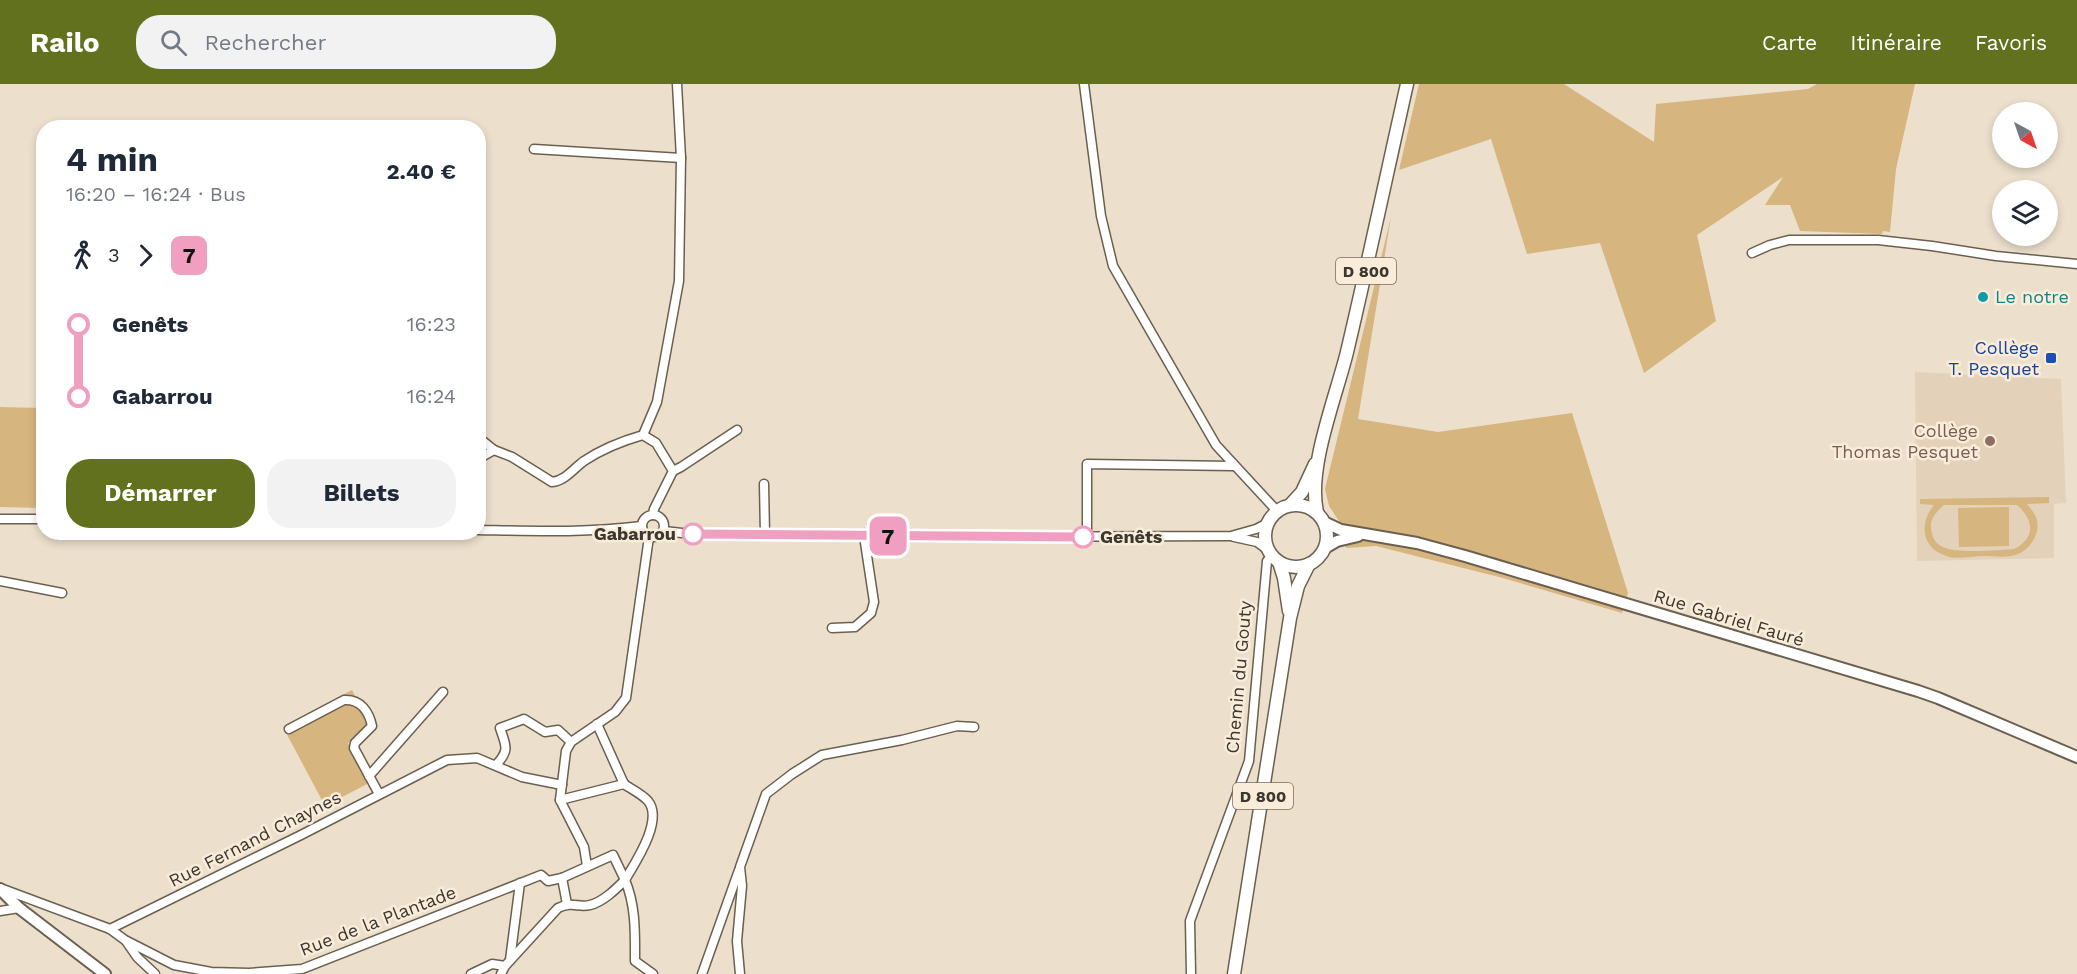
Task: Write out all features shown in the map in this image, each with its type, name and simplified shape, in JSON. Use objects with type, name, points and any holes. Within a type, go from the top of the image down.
[{"type":"main road","name":"D 800","points":[[1321,517],[1314,493],[1318,458],[1357,312],[1407,84]]},
{"type":"main road","name":"D 800","points":[[1290,505],[1302,492],[1318,458]]},
{"type":"main road","points":[[1299,504],[1309,507],[1321,517],[1327,539],[1321,555],[1309,564],[1299,567],[1289,566],[1273,556],[1265,541],[1268,523],[1277,511],[1290,505],[1299,504]]},
{"type":"main road","name":"D 800","points":[[1273,556],[1284,578],[1290,618]]},
{"type":"main road","name":"D 800","points":[[1234,974],[1290,618],[1298,586],[1309,564]]},
{"type":"street","points":[[486,443],[494,450],[512,457],[552,482],[559,481],[607,448],[643,435],[657,402],[679,281],[681,158],[677,84]]},
{"type":"street","points":[[1084,84],[1101,216],[1113,266],[1216,445],[1277,511]]},
{"type":"street","points":[[534,148],[681,158]]},
{"type":"street","points":[[1752,253],[1789,240],[1878,240],[2077,264]]},
{"type":"street","points":[[653,515],[673,471],[737,430]]},
{"type":"street","points":[[643,435],[657,443],[673,471]]},
{"type":"street","points":[[486,454],[494,450]]},
{"type":"street","points":[[1087,537],[1087,464],[1233,466]]},
{"type":"street","points":[[764,484],[765,535]]},
{"type":"street","points":[[653,515],[644,519],[642,526],[644,533],[649,537],[659,536],[664,531]]},
{"type":"street","points":[[653,515],[663,520],[664,531]]},
{"type":"street","name":"Rue Gabriel Fauré","points":[[1321,517],[1336,529],[1433,547],[1918,691],[2077,757]]},
{"type":"street","points":[[0,519],[36,519]]},
{"type":"street","points":[[664,531],[691,534],[864,536],[1231,536],[1256,530],[1268,523]]},
{"type":"street","points":[[486,530],[556,532],[642,526]]},
{"type":"street","name":"Rue Gabriel Fauré","points":[[1325,548],[1341,539],[1365,535]]},
{"type":"street","points":[[832,628],[855,627],[872,613],[874,602],[864,536]]},
{"type":"street","points":[[1231,536],[1257,542],[1273,556]]},
{"type":"street","points":[[587,866],[584,847],[561,800],[566,751],[571,742],[615,712],[626,698],[649,537]]},
{"type":"street","name":"Chemin du Gouty","points":[[1191,974],[1190,921],[1249,761],[1267,561],[1273,556]]},
{"type":"street","points":[[0,581],[62,593]]},
{"type":"street","points":[[369,776],[443,692]]},
{"type":"street","points":[[289,729],[345,700],[353,699],[362,705],[372,726],[355,743],[354,748],[378,794]]},
{"type":"street","points":[[496,765],[505,755],[506,746],[500,728],[524,718],[545,732],[558,730],[571,742]]},
{"type":"street","points":[[506,967],[558,909],[567,904],[590,905],[613,893],[625,880],[646,843],[653,814],[648,801],[624,784],[597,724]]},
{"type":"street","points":[[702,974],[766,794],[822,755],[902,740],[957,726],[974,727]]},
{"type":"street","name":"Rue Fernand Chaynes","points":[[110,929],[300,836],[447,760],[477,758],[522,777],[562,785]]},
{"type":"street","points":[[561,800],[624,784]]},
{"type":"street","points":[[567,904],[562,878],[613,855],[631,895],[635,923],[635,961],[653,974]]},
{"type":"street","points":[[740,867],[742,886],[737,941],[740,974]]},
{"type":"street","name":"Rue de la Plantade","points":[[110,929],[124,940],[174,965],[211,972],[249,973],[302,969],[542,875],[548,881],[562,878]]},
{"type":"street","points":[[506,967],[520,883]]},
{"type":"street","points":[[0,889],[110,929]]},
{"type":"street","points":[[0,889],[19,908],[105,974]]},
{"type":"street","points":[[0,911],[19,908]]},
{"type":"street","points":[[124,940],[137,957],[155,974]]},
{"type":"street","points":[[471,974],[492,964],[506,967]]},
{"type":"shaded area","points":[[1419,84],[1564,84],[1654,142],[1656,104],[1808,89],[1817,84],[1915,84],[1896,169],[1890,232],[1883,231],[1882,234],[1800,231],[1790,205],[1765,205],[1783,177],[1697,235],[1716,321],[1644,373],[1600,243],[1527,254],[1491,139],[1399,170]]},
{"type":"shaded area","points":[[1391,217],[1358,419],[1438,432],[1572,413],[1628,593],[1622,613],[1503,578],[1376,546],[1346,548],[1339,521],[1329,506],[1325,489]]},
{"type":"shaded area","name":"Collège Thomas Pesquet","points":[[1915,372],[2061,379],[2066,503],[2054,504],[2054,558],[1917,561]]},
{"type":"shaded area","points":[[0,407],[36,408],[36,508],[0,507]]},
{"type":"shaded area","points":[[2049,497],[2049,503],[2027,504],[2035,515],[2038,527],[2034,539],[2021,553],[2008,556],[1954,558],[1938,552],[1927,541],[1926,519],[1934,505],[1920,504],[1920,499]],"holes":[[[1944,505],[2017,505],[2027,517],[2030,529],[2026,540],[2014,549],[1978,551],[1950,549],[1941,546],[1933,537],[1932,521]]]},
{"type":"shaded area","points":[[2009,507],[2009,546],[1959,547],[1958,508]]},
{"type":"shaded area","points":[[352,690],[370,724],[348,743],[369,783],[325,806],[283,727]]},
{"type":"bus line","name":"7","points":[[693,534],[1083,537]]},
{"type":"place","name":"Le notre","points":[[1983,297]]},
{"type":"place","name":"Collège T. Pesquet","points":[[2051,358]]},
{"type":"place","name":"Collège Thomas Pesquet","points":[[1990,441]]},
{"type":"place","name":"Gabarrou","points":[[693,534]]},
{"type":"place","name":"Genêts","points":[[1083,537]]}]
